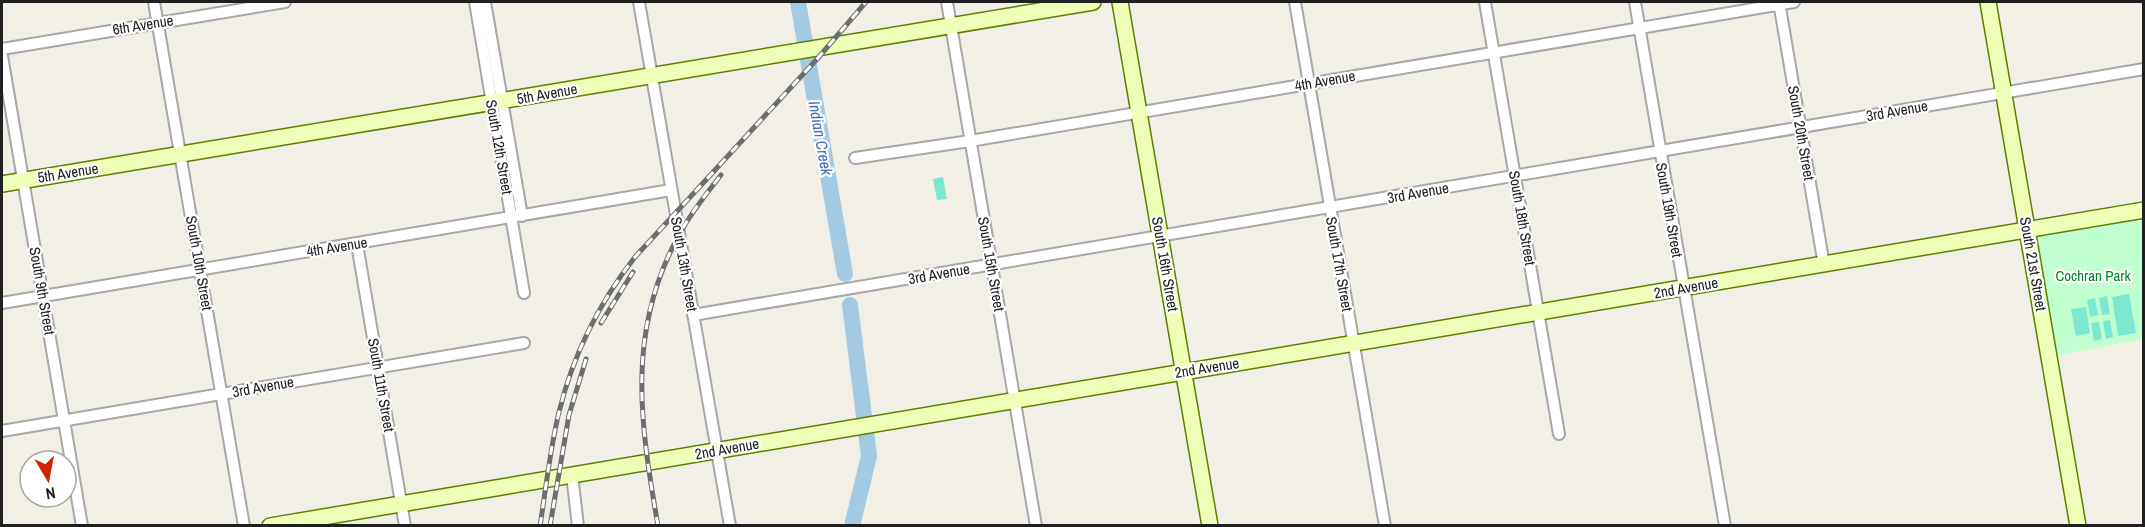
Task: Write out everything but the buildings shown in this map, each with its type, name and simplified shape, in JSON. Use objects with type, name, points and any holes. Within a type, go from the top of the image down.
[{"type":"street","name":"South 10th Street","points":[[153,2],[244,525]]},
{"type":"street","name":"6th Avenue","points":[[2,49],[285,2]]},
{"type":"street","name":"South 12th Street","points":[[475,2],[497,102],[517,217],[524,293]]},
{"type":"street","points":[[486,2],[497,102]]},
{"type":"street","name":"South 13th Street","points":[[639,2],[730,525]]},
{"type":"street","name":"South 15th Street","points":[[947,2],[1036,525]]},
{"type":"street","name":"5th Avenue","points":[[2,184],[1092,2]]},
{"type":"street","name":"South 16th Street","points":[[1120,2],[1210,525]]},
{"type":"street","name":"South 17th Street","points":[[1295,2],[1385,525]]},
{"type":"street","name":"South 18th Street","points":[[1485,2],[1559,434]]},
{"type":"street","name":"South 19th Street","points":[[1635,2],[1725,525]]},
{"type":"street","name":"4th Avenue","points":[[855,158],[970,141],[1794,2]]},
{"type":"street","name":"South 21st Street","points":[[1988,2],[2078,525]]},
{"type":"street","name":"South 20th Street","points":[[1780,3],[1824,265]]},
{"type":"street","name":"South 9th Street","points":[[2,56],[82,525]]},
{"type":"street","name":"3rd Avenue","points":[[693,315],[2144,69]]},
{"type":"street","name":"4th Avenue","points":[[2,303],[671,190]]},
{"type":"street","name":"2nd Avenue","points":[[270,525],[2144,210]]},
{"type":"street","name":"South 11th Street","points":[[357,244],[405,525]]},
{"type":"street","name":"3rd Avenue","points":[[2,431],[524,343]]},
{"type":"street","points":[[572,475],[578,525]]},
{"type":"green space","name":"Cochran Park","points":[[2143,216],[2143,339],[2056,356],[2036,242],[2040,236],[2047,233]]},
{"type":"shaded area","points":[[943,177],[947,199],[937,200],[933,179]]},
{"type":"shaded area","points":[[2129,294],[2136,333],[2118,336],[2112,297]]},
{"type":"shaded area","points":[[2107,296],[2110,314],[2102,315],[2099,298]]},
{"type":"shaded area","points":[[2095,298],[2098,315],[2090,317],[2087,300]]},
{"type":"shaded area","points":[[2086,307],[2090,333],[2076,336],[2071,309]]},
{"type":"shaded area","points":[[2110,320],[2113,337],[2106,339],[2103,321]]},
{"type":"shaded area","points":[[2099,322],[2102,339],[2094,341],[2091,323]]},
{"type":"waterway","name":"Indian Creek","points":[[798,2],[845,274]]},
{"type":"waterway","name":"Indian Creek","points":[[850,305],[869,456],[852,526]]},
{"type":"railway","points":[[540,526],[553,440],[565,391],[589,330],[610,293],[635,257],[818,58],[866,2]]},
{"type":"railway","points":[[658,526],[646,450],[643,414],[644,342],[651,306],[662,271],[688,219],[721,175]]},
{"type":"railway","points":[[601,323],[633,272]]},
{"type":"railway","points":[[550,526],[569,415],[586,359]]}]
